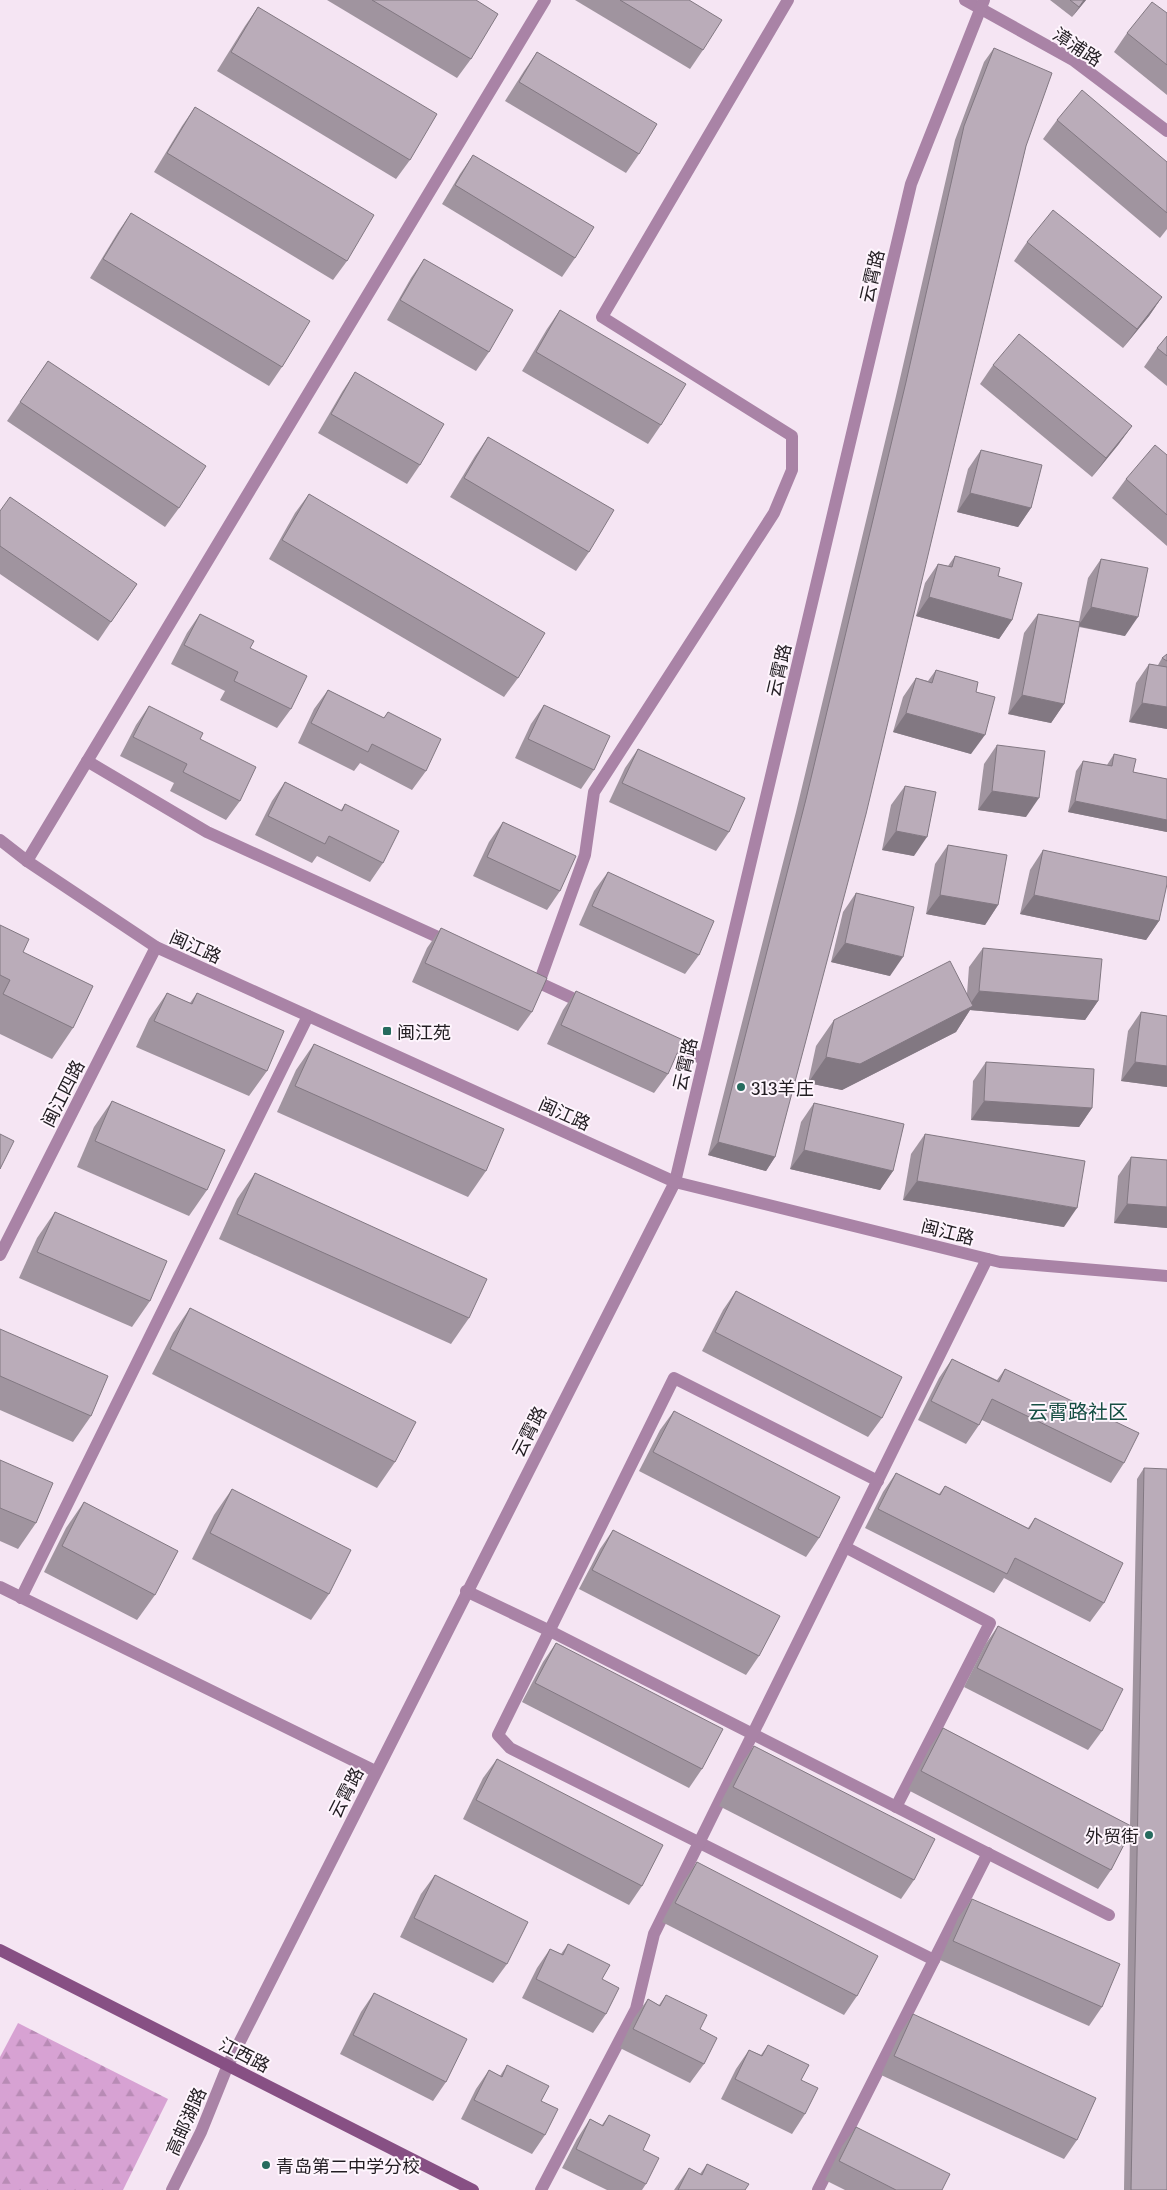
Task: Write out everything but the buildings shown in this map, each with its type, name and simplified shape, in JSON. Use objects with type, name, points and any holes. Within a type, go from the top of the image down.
[{"type":"main road","name":"江西路","points":[[0,1950],[473,2190]]},
{"type":"street","points":[[27,861],[545,0]]},
{"type":"street","points":[[539,983],[585,855],[594,792],[774,513],[792,470],[792,436],[602,316],[788,0]]},
{"type":"street","name":"漳浦路","points":[[964,0],[982,4],[1074,60],[1167,131]]},
{"type":"street","name":"云霄路","points":[[228,2065],[466,1591],[675,1182],[911,184],[982,4]]},
{"type":"street","points":[[86,761],[208,832],[467,950]]},
{"type":"street","name":"闽江路","points":[[0,840],[27,861],[156,947],[675,1182],[1000,1262],[1167,1276]]},
{"type":"street","name":"闽江四路","points":[[0,1255],[156,947]]},
{"type":"street","points":[[521,974],[599,1010]]},
{"type":"street","points":[[21,1598],[308,1016]]},
{"type":"street","points":[[651,1034],[703,1059]]},
{"type":"street","points":[[541,2190],[636,2009],[654,1934],[987,1259]]},
{"type":"street","points":[[878,1481],[674,1378],[498,1736],[510,1748],[934,1960]]},
{"type":"street","points":[[845,1547],[990,1623],[896,1807]]},
{"type":"street","points":[[0,1587],[375,1772]]},
{"type":"street","points":[[466,1591],[550,1631],[1109,1915]]},
{"type":"street","points":[[818,2190],[988,1853]]},
{"type":"street","name":"高邮湖路","points":[[172,2190],[201,2132],[228,2065]]},
{"type":"green space","points":[[18,2023],[168,2099],[123,2190],[0,2190],[0,2057]]},
{"type":"place","name":"闽江苑","points":[[387,1031]]},
{"type":"place","name":"313羊庄","points":[[741,1087]]},
{"type":"place","name":"外贸街","points":[[1149,1835]]},
{"type":"place","name":"青岛第二中学分校","points":[[266,2165]]},
{"type":"district","name":"云霄路社区","points":[[1078,1410]]}]
